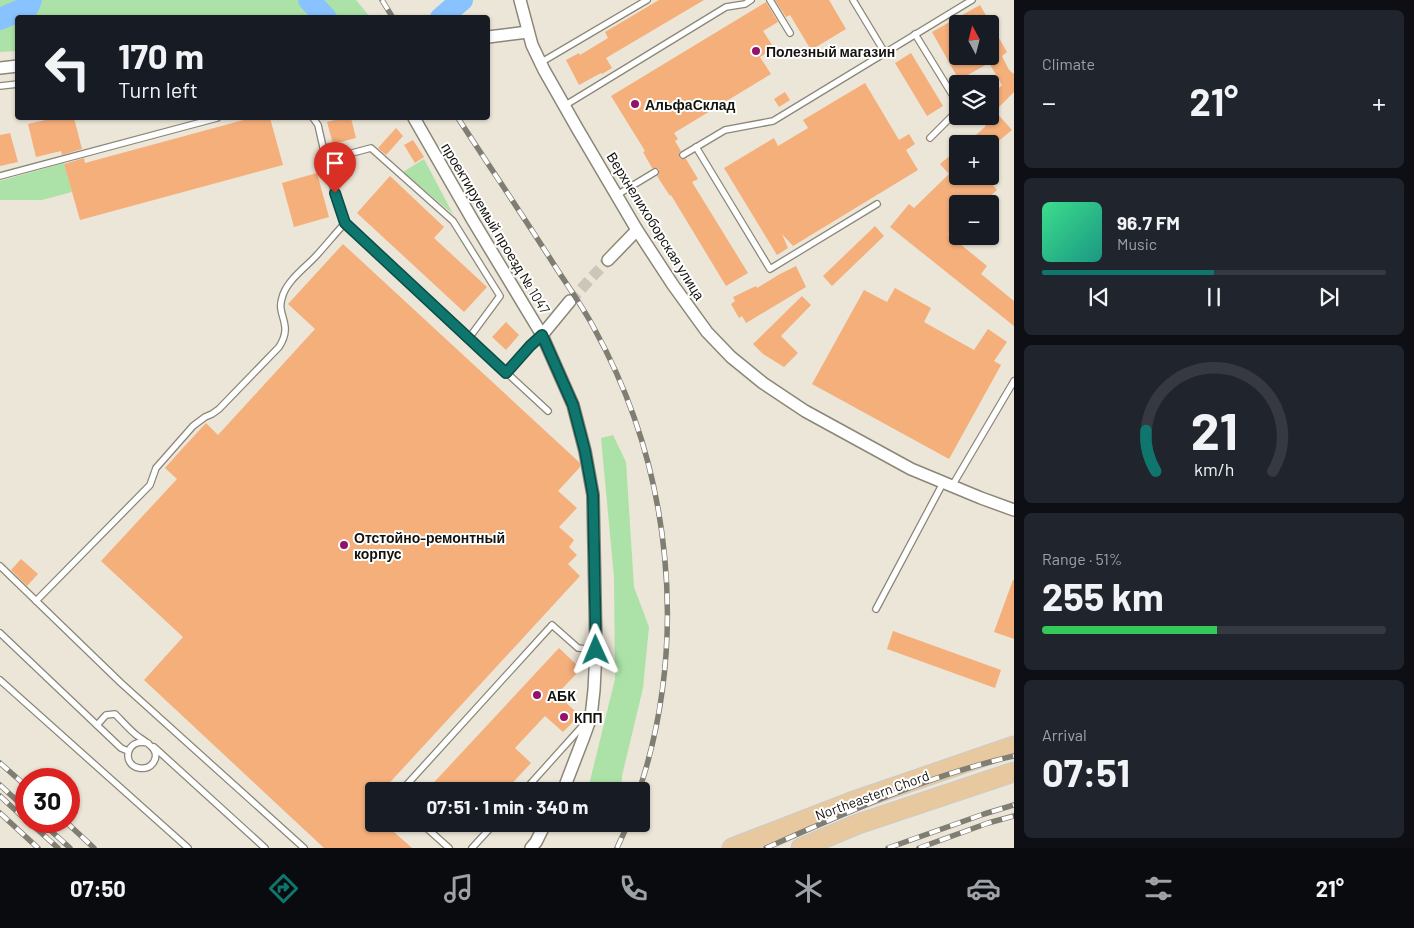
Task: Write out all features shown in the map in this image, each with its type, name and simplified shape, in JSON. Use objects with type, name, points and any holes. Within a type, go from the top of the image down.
[{"type":"main road","name":"Northeastern Chord","points":[[732,848],[851,802],[1014,746]]},
{"type":"main road","name":"Northeastern Chord","points":[[801,848],[858,824],[1014,772]]},
{"type":"street","name":"Верхнелихоборская улица","points":[[520,0],[532,45],[540,63],[637,230],[707,332],[731,357],[756,378],[805,411],[911,469],[1014,510]]},
{"type":"street","points":[[490,37],[528,32]]},
{"type":"street","points":[[0,68],[15,66]]},
{"type":"street","name":"проектируемый проезд № 1047","points":[[415,120],[542,335],[573,405],[585,451],[593,495],[596,650],[591,717],[566,782]]},
{"type":"street","points":[[608,260],[637,230]]},
{"type":"street","points":[[542,335],[570,301]]},
{"type":"street","points":[[531,848],[541,832]]},
{"type":"lane","points":[[540,63],[647,0]]},
{"type":"lane","points":[[564,106],[726,8],[745,4],[751,0]]},
{"type":"lane","points":[[770,0],[790,33]]},
{"type":"lane","points":[[853,0],[885,53]]},
{"type":"lane","points":[[683,155],[724,130],[773,121],[972,0]]},
{"type":"lane","points":[[916,34],[949,89]]},
{"type":"lane","points":[[0,86],[15,84]]},
{"type":"lane","points":[[930,138],[949,119]]},
{"type":"lane","points":[[0,176],[210,120]]},
{"type":"lane","points":[[314,120],[318,125],[330,178],[345,223],[548,412]]},
{"type":"lane","points":[[696,147],[770,269],[878,204]]},
{"type":"lane","points":[[326,160],[371,148],[453,221],[500,296],[469,338]]},
{"type":"lane","points":[[617,195],[655,172]]},
{"type":"lane","points":[[36,601],[150,485],[156,468],[193,426],[219,409],[279,347],[284,339],[286,328],[281,303],[282,296],[296,276],[345,223]]},
{"type":"lane","points":[[506,373],[542,335]]},
{"type":"lane","points":[[876,609],[948,484],[1014,380]]},
{"type":"lane","points":[[0,566],[121,683],[304,848]]},
{"type":"lane","points":[[409,782],[552,625],[578,648],[596,650]]},
{"type":"lane","points":[[0,633],[121,748],[128,751]]},
{"type":"lane","points":[[0,680],[188,848]]},
{"type":"lane","points":[[97,725],[106,715],[115,714],[134,734],[150,744],[265,848]]},
{"type":"lane","points":[[532,782],[591,717]]},
{"type":"lane","points":[[142,741],[150,744],[155,752],[155,758],[147,768],[136,768],[128,758],[128,751],[136,742],[142,741]]},
{"type":"lane","points":[[431,832],[449,848]]},
{"type":"lane","points":[[472,848],[487,832]]},
{"type":"green space","points":[[0,0],[356,0],[368,15],[15,15],[15,51],[0,52]]},
{"type":"green space","points":[[424,159],[453,214],[403,172]]},
{"type":"green space","points":[[64,163],[72,192],[42,200],[0,200],[0,181]]},
{"type":"green space","points":[[613,435],[626,462],[634,587],[649,627],[643,688],[622,782],[590,782],[615,679],[614,577],[601,438]]},
{"type":"building","points":[[659,0],[704,0],[606,58],[612,68],[579,85],[566,60],[579,53],[580,55],[608,38],[605,32]]},
{"type":"building","points":[[775,0],[829,0],[846,29],[811,50],[790,15],[786,17]]},
{"type":"building","points":[[766,2],[778,22],[763,31],[774,48],[760,57],[771,74],[674,133],[678,139],[675,141],[681,151],[679,157],[686,159],[698,179],[692,182],[748,273],[726,286],[671,195],[657,176],[659,170],[652,168],[643,152],[645,151],[611,96]]},
{"type":"building","points":[[980,5],[986,15],[962,15]]},
{"type":"building","points":[[949,22],[949,62],[932,32]]},
{"type":"building","points":[[999,38],[1007,52],[1002,56],[1009,70],[1014,74],[1014,92],[999,107],[999,88],[1002,85],[999,75],[996,75],[990,65],[999,65]]},
{"type":"building","points":[[911,53],[943,106],[927,116],[895,63]]},
{"type":"building","points":[[951,65],[985,65],[968,75],[956,75]]},
{"type":"building","points":[[865,83],[899,140],[909,134],[915,144],[906,150],[918,170],[793,246],[782,234],[788,248],[777,255],[724,168],[774,138],[778,146],[808,128],[803,120]]},
{"type":"building","points":[[785,92],[790,100],[779,107],[774,99]]},
{"type":"building","points":[[999,115],[1012,130],[999,141],[999,135],[976,135],[986,126],[999,125]]},
{"type":"building","points":[[45,120],[75,120],[82,149],[62,155],[61,151],[36,157],[28,124]]},
{"type":"building","points":[[244,120],[271,120],[283,165],[80,220],[64,164],[84,158],[85,163]]},
{"type":"building","points":[[352,120],[356,138],[333,144],[327,122]]},
{"type":"building","points":[[396,128],[403,136],[386,155],[378,148]]},
{"type":"building","points":[[10,133],[18,162],[0,166],[0,135]]},
{"type":"building","points":[[413,140],[424,157],[415,163],[404,145]]},
{"type":"building","points":[[949,156],[949,174],[940,164]]},
{"type":"building","points":[[317,173],[329,217],[294,227],[282,183]]},
{"type":"building","points":[[949,174],[949,185],[993,185],[997,190],[992,195],[949,195],[949,245],[961,245],[987,266],[981,274],[1014,301],[1014,326],[890,227],[909,204],[914,208]]},
{"type":"building","points":[[390,176],[444,227],[434,238],[487,287],[464,312],[357,213]]},
{"type":"building","points":[[875,226],[884,236],[832,286],[823,276]]},
{"type":"building","name":"Отстойно-ремонтный корпус","points":[[343,244],[580,463],[580,467],[558,491],[577,508],[559,527],[574,540],[569,547],[577,555],[568,564],[580,576],[390,782],[365,782],[365,832],[394,832],[412,848],[324,848],[144,680],[183,637],[101,561],[177,479],[165,468],[181,450],[206,423],[218,435],[315,329],[288,304]]},
{"type":"building","points":[[796,266],[806,287],[746,323],[742,316],[739,318],[731,304],[735,301],[733,297],[756,286],[757,288]]},
{"type":"building","points":[[895,288],[931,308],[924,322],[974,350],[988,329],[1007,342],[994,361],[1001,365],[949,459],[812,384],[864,290],[887,302]]},
{"type":"building","points":[[802,296],[811,305],[781,336],[798,353],[784,367],[763,354],[753,344]]},
{"type":"building","points":[[506,322],[519,335],[506,350],[492,337]]},
{"type":"building","points":[[21,559],[38,574],[27,586],[11,570]]},
{"type":"building","points":[[1014,580],[1014,639],[994,632]]},
{"type":"building","points":[[893,631],[1001,670],[995,688],[887,649]]},
{"type":"building","name":"АБК","points":[[559,648],[581,669],[557,694],[579,715],[563,732],[545,716],[515,748],[531,763],[513,782],[434,782]]},
{"type":"waterway","points":[[0,19],[28,7],[31,0]]},
{"type":"waterway","points":[[309,0],[323,15]]},
{"type":"waterway","points":[[444,15],[462,0]]},
{"type":"tunnel","points":[[570,301],[608,260]]},
{"type":"railway","points":[[382,0],[391,15]]},
{"type":"railway","points":[[459,120],[590,321],[621,384],[641,440],[656,498],[665,556],[667,616],[664,675],[655,734],[642,782]]},
{"type":"railway","points":[[766,848],[919,784],[951,773],[1014,756]]},
{"type":"railway","points":[[0,763],[15,776]]},
{"type":"railway","points":[[0,785],[15,799]]},
{"type":"railway","points":[[0,796],[15,810]]},
{"type":"railway","points":[[888,848],[1014,805]]},
{"type":"railway","points":[[0,813],[38,848]]},
{"type":"railway","points":[[919,848],[988,823],[1014,816]]},
{"type":"railway","points":[[617,848],[624,832]]},
{"type":"railway","points":[[41,833],[58,848]]},
{"type":"railway","points":[[53,833],[70,848]]},
{"type":"railway","points":[[78,833],[94,848]]},
{"type":"place","name":"Полезный магазин","points":[[756,51]]},
{"type":"place","name":"АльфаСклад","points":[[635,104]]},
{"type":"place","name":"Отстойно-ремонтный корпус","points":[[344,545]]},
{"type":"place","name":"АБК","points":[[537,695]]},
{"type":"place","name":"КПП","points":[[564,717]]},
{"type":"route","points":[[335,193],[345,223],[506,373],[542,335],[573,405],[585,451],[593,495],[596,650]]}]
